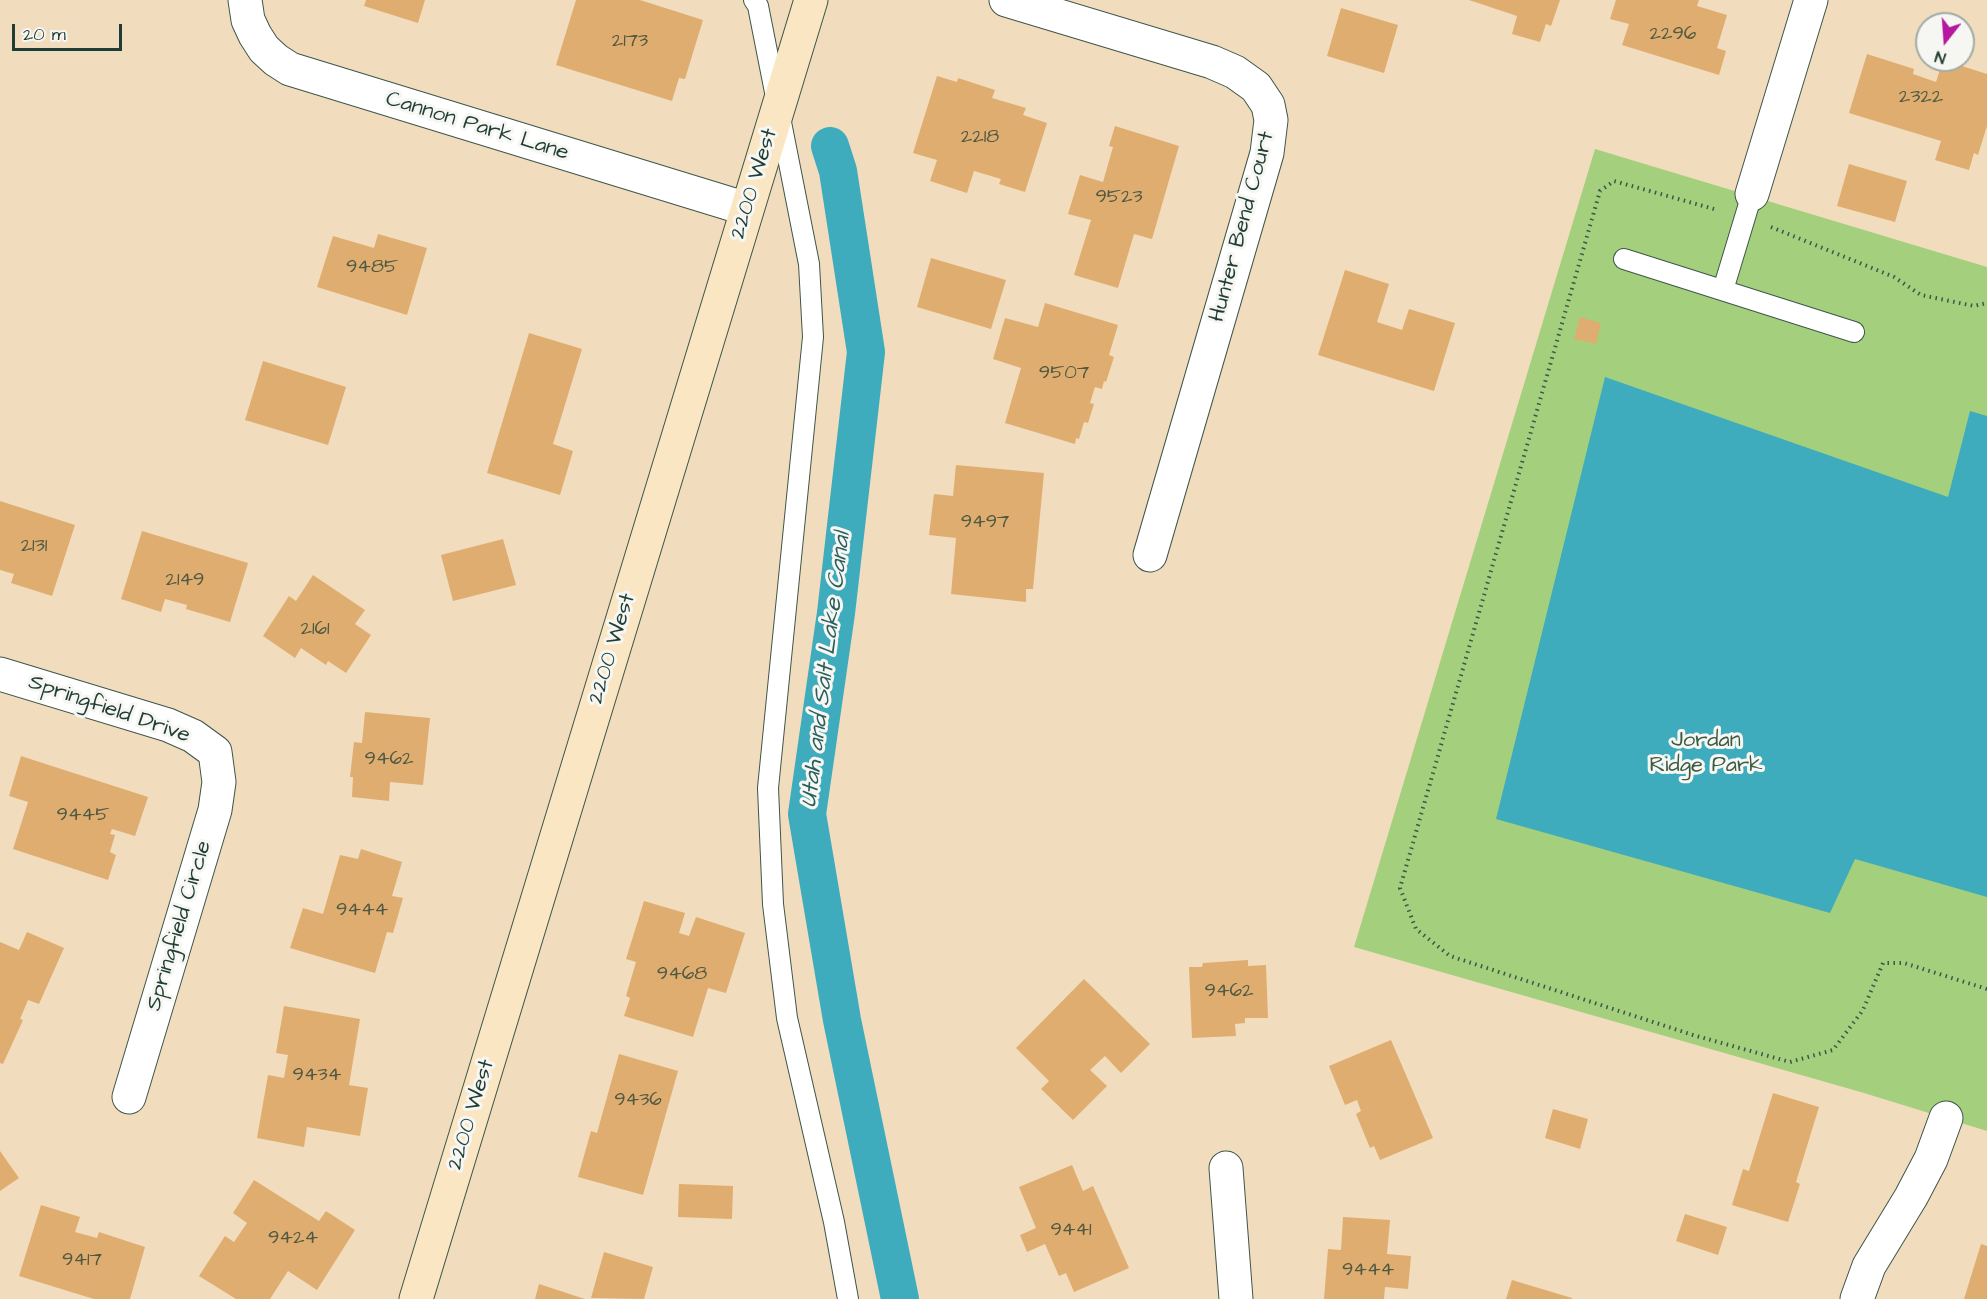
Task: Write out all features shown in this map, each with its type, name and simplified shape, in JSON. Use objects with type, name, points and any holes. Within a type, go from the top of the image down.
[{"type":"street","name":"Cannon Park Lane","points":[[245,0],[248,20],[264,49],[290,69],[747,209]]},
{"type":"street","name":"2200 West","points":[[416,1299],[811,0]]},
{"type":"street","name":"Hunter Bend Court","points":[[1006,0],[1212,62],[1235,72],[1256,87],[1268,105],[1271,120],[1267,153],[1150,555]]},
{"type":"street","points":[[1752,194],[1811,0]]},
{"type":"street","name":"Springfield Drive","points":[[0,674],[168,725],[194,736],[215,752]]},
{"type":"street","name":"Springfield Circle","points":[[129,1097],[215,810],[219,782],[215,752]]},
{"type":"street","points":[[1857,1299],[1869,1266],[1931,1159],[1946,1118]]},
{"type":"street","points":[[1226,1168],[1236,1299]]},
{"type":"lane","points":[[754,0],[758,6],[809,264],[813,337],[768,788],[773,904],[787,1018],[834,1222],[848,1299]]},
{"type":"lane","points":[[1723,290],[1752,194]]},
{"type":"lane","points":[[1624,259],[1854,332]]},
{"type":"path","points":[[1714,209],[1614,181],[1600,191],[1400,888],[1416,929],[1450,956],[1693,1035],[1790,1062],[1833,1050],[1863,1010],[1883,963],[1904,963],[1987,989]]},
{"type":"path","points":[[1770,227],[1817,244],[1894,277],[1921,295],[1974,306],[1987,303]]},
{"type":"green space","name":"Jordan Ridge Park","points":[[1595,149],[1987,267],[1987,1131],[1864,1093],[1354,947]]},
{"type":"water","points":[[1605,377],[1948,497],[1970,411],[1987,416],[1987,897],[1855,859],[1830,913],[1496,819]]},
{"type":"building","points":[[366,0],[425,0],[418,23],[364,6]]},
{"type":"building","points":[[576,0],[640,0],[703,20],[685,79],[679,78],[672,101],[556,65]]},
{"type":"building","points":[[1469,0],[1560,0],[1551,26],[1546,24],[1540,42],[1512,34],[1517,16]]},
{"type":"building","points":[[1616,0],[1699,0],[1697,6],[1727,15],[1717,48],[1726,51],[1719,75],[1622,45],[1629,24],[1610,19]]},
{"type":"building","points":[[1341,8],[1398,25],[1384,73],[1327,56]]},
{"type":"building","points":[[1867,54],[1914,69],[1913,74],[1936,82],[1939,72],[1975,72],[1975,70],[1987,74],[1987,126],[1978,155],[1974,153],[1969,170],[1935,160],[1941,141],[1849,113]]},
{"type":"building","points":[[937,76],[957,82],[958,78],[995,90],[992,98],[1026,108],[1023,115],[1047,123],[1025,192],[999,184],[1001,179],[974,171],[967,193],[930,181],[937,160],[913,153]]},
{"type":"building","points":[[1115,126],[1179,146],[1152,239],[1134,234],[1118,288],[1074,275],[1091,220],[1068,214],[1080,175],[1103,182],[1113,147],[1109,146]]},
{"type":"building","points":[[1849,164],[1907,181],[1895,222],[1837,206]]},
{"type":"building","points":[[378,234],[427,248],[407,315],[317,287],[333,236],[374,248]]},
{"type":"building","points":[[931,258],[1006,280],[991,329],[917,307]]},
{"type":"building","points":[[1345,270],[1389,284],[1377,322],[1402,330],[1409,309],[1455,323],[1434,391],[1318,355]]},
{"type":"building","points":[[1045,303],[1118,325],[1109,355],[1114,357],[1106,382],[1104,381],[1102,389],[1095,387],[1090,403],[1094,404],[1088,423],[1084,422],[1079,439],[1076,438],[1075,444],[1005,423],[1021,368],[993,359],[1005,318],[1038,327]]},
{"type":"building","points":[[1580,317],[1601,323],[1596,344],[1574,339]]},
{"type":"building","points":[[529,333],[582,349],[553,444],[573,451],[560,495],[487,473]]},
{"type":"building","points":[[263,361],[346,387],[328,445],[245,420]]},
{"type":"building","points":[[956,465],[1044,473],[1033,589],[1026,589],[1026,602],[951,594],[956,538],[929,535],[934,494],[953,496]]},
{"type":"building","points":[[0,501],[75,525],[52,596],[11,583],[14,574],[0,570]]},
{"type":"building","points":[[142,531],[248,563],[230,622],[186,609],[187,605],[165,599],[161,612],[121,599]]},
{"type":"building","points":[[503,539],[516,585],[453,601],[441,555]]},
{"type":"building","points":[[313,575],[365,610],[355,624],[371,635],[346,673],[328,661],[326,665],[301,648],[295,658],[263,636],[289,596],[296,601]]},
{"type":"building","points":[[365,712],[430,718],[423,785],[390,782],[389,801],[352,797],[353,777],[350,777],[354,742],[362,743]]},
{"type":"building","points":[[21,756],[148,797],[135,836],[112,829],[110,834],[115,835],[110,852],[116,855],[108,880],[13,849],[28,802],[9,796]]},
{"type":"building","points":[[361,849],[402,862],[392,896],[403,898],[393,933],[387,932],[375,973],[290,948],[303,908],[323,914],[340,855],[358,859]]},
{"type":"building","points":[[644,901],[685,913],[679,933],[689,936],[696,917],[745,933],[726,993],[708,988],[693,1037],[624,1016],[630,998],[626,996],[636,962],[626,959]]},
{"type":"building","points":[[27,932],[64,948],[39,1004],[28,1000],[20,1019],[23,1020],[3,1064],[0,1063],[0,942],[19,950]]},
{"type":"building","points":[[1248,960],[1248,966],[1266,965],[1268,1018],[1245,1018],[1245,1023],[1235,1024],[1236,1036],[1192,1038],[1189,967],[1202,967],[1203,963]]},
{"type":"building","points":[[1084,979],[1150,1044],[1121,1073],[1105,1056],[1090,1070],[1107,1086],[1073,1120],[1041,1089],[1049,1081],[1016,1048]]},
{"type":"building","points":[[284,1006],[360,1019],[349,1085],[368,1088],[360,1136],[307,1127],[304,1147],[257,1138],[268,1075],[284,1078],[288,1055],[276,1053]]},
{"type":"building","points":[[1391,1040],[1433,1138],[1380,1160],[1374,1146],[1370,1148],[1356,1114],[1361,1111],[1357,1100],[1345,1105],[1329,1066]]},
{"type":"building","points":[[619,1054],[678,1071],[643,1195],[578,1177],[591,1131],[597,1133]]},
{"type":"building","points":[[1773,1093],[1819,1107],[1796,1182],[1800,1184],[1788,1222],[1732,1205],[1743,1169],[1749,1171]]},
{"type":"building","points":[[1553,1109],[1588,1119],[1580,1149],[1545,1138]]},
{"type":"building","points":[[0,1151],[19,1178],[0,1191]]},
{"type":"building","points":[[1072,1165],[1083,1191],[1093,1186],[1129,1268],[1074,1292],[1066,1273],[1059,1276],[1045,1244],[1027,1252],[1020,1235],[1036,1228],[1019,1187]]},
{"type":"building","points":[[254,1180],[319,1221],[326,1211],[355,1230],[317,1290],[288,1271],[270,1299],[236,1299],[199,1276],[225,1236],[234,1242],[247,1223],[233,1213]]},
{"type":"building","points":[[679,1184],[733,1186],[732,1219],[678,1217]]},
{"type":"building","points":[[41,1205],[80,1217],[75,1232],[97,1238],[99,1232],[145,1247],[130,1299],[94,1299],[19,1276]]},
{"type":"building","points":[[1685,1214],[1727,1227],[1718,1255],[1676,1241]]},
{"type":"building","points":[[1343,1217],[1390,1220],[1387,1254],[1411,1256],[1408,1289],[1385,1287],[1384,1299],[1324,1299],[1328,1249],[1341,1250]]},
{"type":"building","points":[[1981,1244],[1987,1246],[1987,1299],[1964,1299]]},
{"type":"building","points":[[604,1252],[653,1267],[644,1299],[591,1298]]},
{"type":"building","points":[[1512,1280],[1572,1298],[1572,1299],[1506,1299]]},
{"type":"building","points":[[539,1284],[585,1299],[535,1299]]},
{"type":"waterway","name":"Utah and Salt Lake Canal","points":[[830,146],[838,171],[866,352],[836,613],[807,814],[842,1020],[900,1299]]}]
